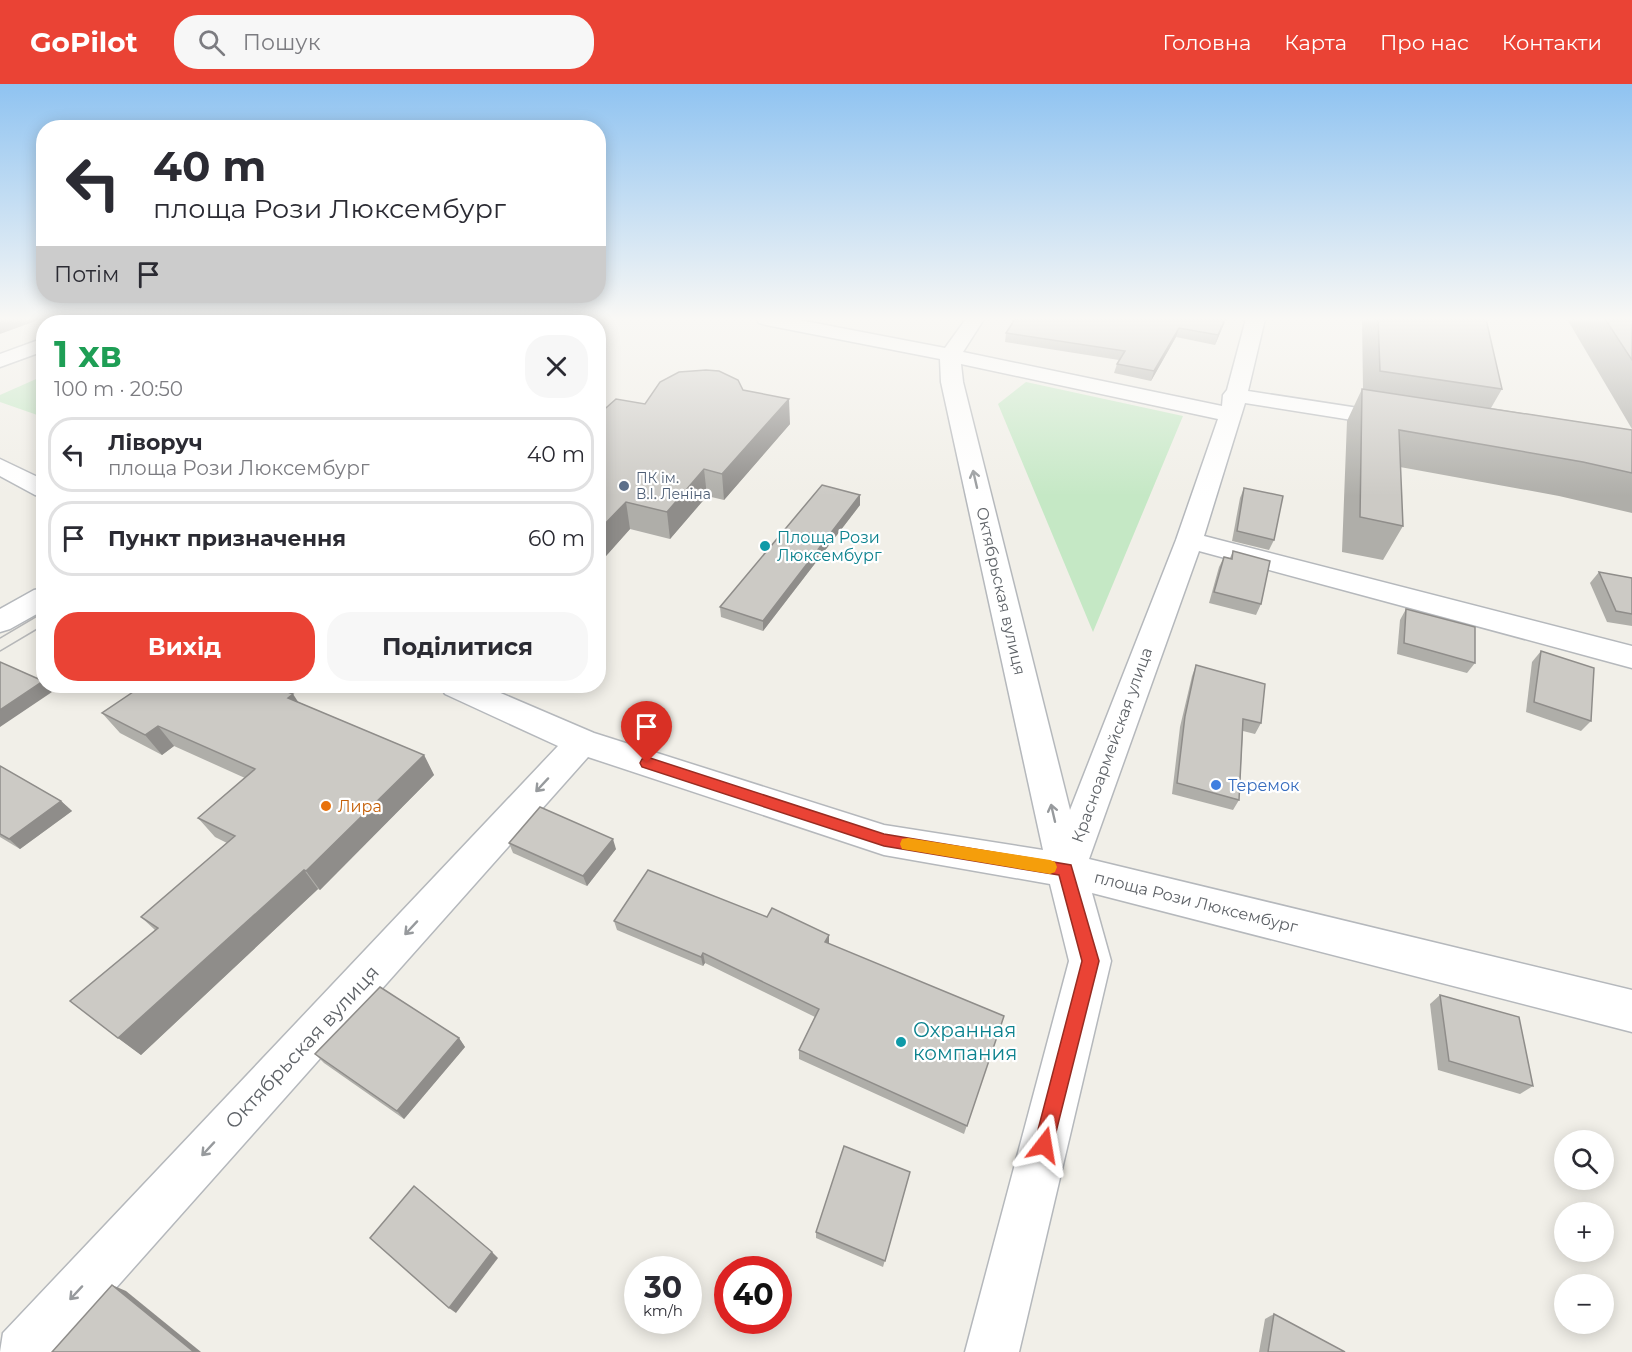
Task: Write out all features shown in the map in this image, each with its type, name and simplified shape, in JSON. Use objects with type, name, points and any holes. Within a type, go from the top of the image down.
[{"type":"street","name":"Октябрьская вулиця","points":[[952,378],[1066,870]]},
{"type":"street","points":[[1081,378],[1233,405],[1422,424]]},
{"type":"street","name":"Красноармейская улица","points":[[1066,870],[1189,540],[1240,378]]},
{"type":"street","points":[[0,466],[36,486]]},
{"type":"street","points":[[1189,540],[1632,657]]},
{"type":"street","points":[[0,622],[36,602]]},
{"type":"street","name":"площа Рози Люксембург","points":[[472,693],[582,742],[884,840],[1066,870],[1632,1011]]},
{"type":"street","name":"Октябрьская вулиця","points":[[22,1352],[582,742]]},
{"type":"street","points":[[992,1352],[1090,961],[1066,870]]},
{"type":"green space","points":[[36,379],[36,415],[0,402],[0,395]]},
{"type":"green space","points":[[1026,382],[1183,416],[1093,632],[998,404]]},
{"type":"building","points":[[667,378],[734,378],[738,380],[743,390],[789,399],[722,474],[704,469],[667,512],[626,502],[606,523],[606,408],[616,399],[645,404],[660,382]]},
{"type":"building","points":[[1429,378],[1500,378],[1502,389]]},
{"type":"building","points":[[1362,389],[1632,430],[1632,473],[1583,462],[1399,430],[1403,526],[1360,517]]},
{"type":"building","points":[[822,485],[860,495],[763,621],[720,607]]},
{"type":"building","points":[[1244,488],[1283,496],[1274,540],[1237,531]]},
{"type":"building","points":[[1233,551],[1270,561],[1261,604],[1214,592],[1224,557],[1232,559]]},
{"type":"building","points":[[1599,572],[1632,578],[1632,614],[1616,611]]},
{"type":"building","points":[[1406,609],[1475,627],[1475,663],[1404,643]]},
{"type":"building","points":[[1541,651],[1594,668],[1591,721],[1534,702]]},
{"type":"building","points":[[0,662],[36,678],[36,686],[0,710]]},
{"type":"building","points":[[1196,665],[1265,684],[1261,723],[1243,719],[1239,800],[1177,783],[1185,716]]},
{"type":"building","points":[[132,693],[290,693],[293,694],[288,698],[424,755],[306,871],[304,870],[118,1038],[70,1001],[158,928],[141,917],[235,836],[198,818],[255,769],[158,726],[145,735],[102,713]]},
{"type":"building","points":[[0,766],[61,801],[9,839],[0,834]]},
{"type":"building","points":[[540,807],[613,839],[583,876],[509,843]]},
{"type":"building","points":[[648,870],[767,917],[772,908],[829,935],[825,942],[1004,1016],[967,1126],[799,1050],[819,1009],[703,953],[701,957],[614,921]]},
{"type":"building","points":[[380,987],[459,1038],[397,1111],[315,1054]]},
{"type":"building","points":[[1440,995],[1519,1017],[1533,1086],[1449,1061]]},
{"type":"building","points":[[844,1146],[910,1172],[885,1261],[816,1232]]},
{"type":"building","points":[[414,1186],[492,1252],[449,1308],[370,1238]]},
{"type":"building","points":[[112,1285],[194,1352],[52,1352]]},
{"type":"building","points":[[1274,1314],[1345,1352],[1268,1352]]},
{"type":"tram line","points":[[0,638],[36,617]]},
{"type":"tram line","points":[[0,651],[36,630]]},
{"type":"slow traffic","points":[[908,844],[1050,867]]},
{"type":"place","name":"ПК ім. В.І. Леніна","points":[[624,486]]},
{"type":"place","name":"Площа Рози Люксембург","points":[[765,546]]},
{"type":"place","name":"Теремок","points":[[1216,785]]},
{"type":"place","name":"Лира","points":[[326,806]]},
{"type":"place","name":"Охранная компания","points":[[901,1042]]},
{"type":"route","points":[[647,763],[884,840],[1066,870],[1090,961],[1044,1145]]}]
